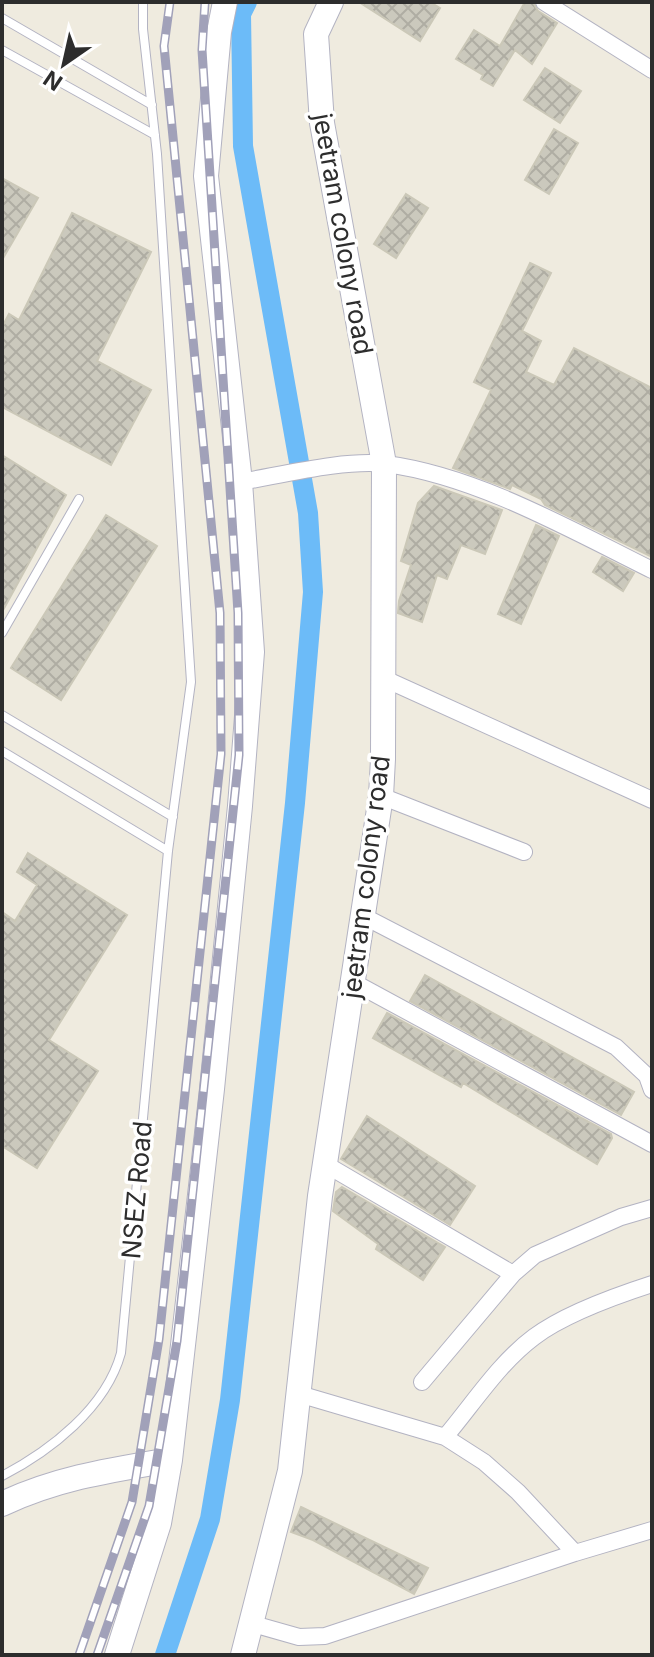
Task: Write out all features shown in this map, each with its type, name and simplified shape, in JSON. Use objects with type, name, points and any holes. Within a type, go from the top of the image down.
[{"type":"street","points":[[117,1655],[159,1523],[170,1460],[212,1089],[252,652],[248,480],[206,176],[219,32],[225,2]]},
{"type":"street","name":"jeetram colony road","points":[[243,1655],[290,1471],[325,1164],[381,796],[385,679],[384,464],[322,123],[316,34],[331,2]]},
{"type":"street","points":[[544,2],[652,70]]},
{"type":"street","points":[[248,480],[352,464],[384,464],[431,474],[520,504],[652,570]]},
{"type":"street","points":[[385,679],[652,800]]},
{"type":"street","points":[[381,796],[524,852]]},
{"type":"street","points":[[363,916],[616,1047],[647,1076],[652,1090]]},
{"type":"street","points":[[353,982],[652,1144]]},
{"type":"street","points":[[325,1164],[513,1274]]},
{"type":"street","points":[[422,1382],[513,1274],[535,1255],[621,1217],[652,1208]]},
{"type":"street","points":[[445,1437],[509,1360],[537,1335],[652,1284]]},
{"type":"street","points":[[299,1394],[445,1437],[484,1462],[507,1482],[575,1553]]},
{"type":"street","points":[[2,1504],[79,1475],[170,1460]]},
{"type":"street","points":[[253,1624],[299,1637],[325,1636],[652,1530]]},
{"type":"lane","name":"NSEZ Road","points":[[2,1476],[41,1455],[71,1429],[101,1392],[117,1366],[125,1317],[168,851],[191,682],[155,135],[143,29],[143,2]]},
{"type":"lane","points":[[2,18],[152,105]]},
{"type":"lane","points":[[2,50],[155,135]]},
{"type":"lane","points":[[2,633],[79,499]]},
{"type":"lane","points":[[2,715],[173,817]]},
{"type":"lane","points":[[2,751],[168,851]]},
{"type":"building","points":[[359,2],[430,2],[440,8],[420,41]]},
{"type":"building","points":[[525,2],[533,2],[538,11],[557,23],[532,64],[515,50],[493,86],[481,79],[483,75],[456,59],[474,30],[500,46]]},
{"type":"building","points":[[545,68],[581,91],[560,123],[524,100]]},
{"type":"building","points":[[554,129],[578,143],[549,194],[525,180]]},
{"type":"building","points":[[2,178],[38,198],[2,260]]},
{"type":"building","points":[[406,194],[428,208],[396,258],[374,244]]},
{"type":"building","points":[[72,213],[151,252],[97,361],[151,390],[111,465],[2,407],[2,327],[9,314],[19,320]]},
{"type":"building","points":[[530,263],[551,273],[522,331],[541,341],[526,372],[554,385],[574,348],[652,388],[652,557],[545,505],[541,499],[512,485],[510,489],[453,468],[491,390],[474,382]]},
{"type":"building","points":[[2,455],[66,495],[2,612]]},
{"type":"building","points":[[434,486],[502,510],[485,554],[461,545],[447,579],[437,575],[422,622],[398,613],[411,565],[401,561],[418,503]]},
{"type":"building","points":[[106,515],[157,546],[61,700],[11,668]]},
{"type":"building","points":[[536,525],[559,536],[521,624],[498,614]]},
{"type":"building","points":[[602,557],[634,573],[623,591],[593,572]]},
{"type":"building","points":[[28,853],[127,915],[49,1040],[98,1071],[37,1168],[2,1146],[2,912],[15,921],[37,885],[17,872]]},
{"type":"building","points":[[425,975],[634,1092],[621,1115],[410,1001]]},
{"type":"building","points":[[387,1013],[611,1134],[612,1138],[597,1164],[463,1083],[461,1087],[373,1038]]},
{"type":"building","points":[[367,1116],[475,1186],[450,1225],[341,1159]]},
{"type":"building","points":[[342,1187],[445,1247],[423,1280],[376,1249],[378,1244],[333,1211],[336,1192]]},
{"type":"building","points":[[301,1507],[428,1568],[414,1594],[313,1540],[291,1532]]},
{"type":"waterway","points":[[165,1655],[210,1519],[230,1400],[295,803],[313,592],[308,513],[243,146],[241,14],[247,2]]},
{"type":"railway","points":[[79,1655],[132,1502],[159,1339],[221,754],[220,613],[164,46],[170,2]]},
{"type":"railway","points":[[97,1655],[149,1506],[177,1341],[239,755],[238,613],[202,50],[205,2]]}]
